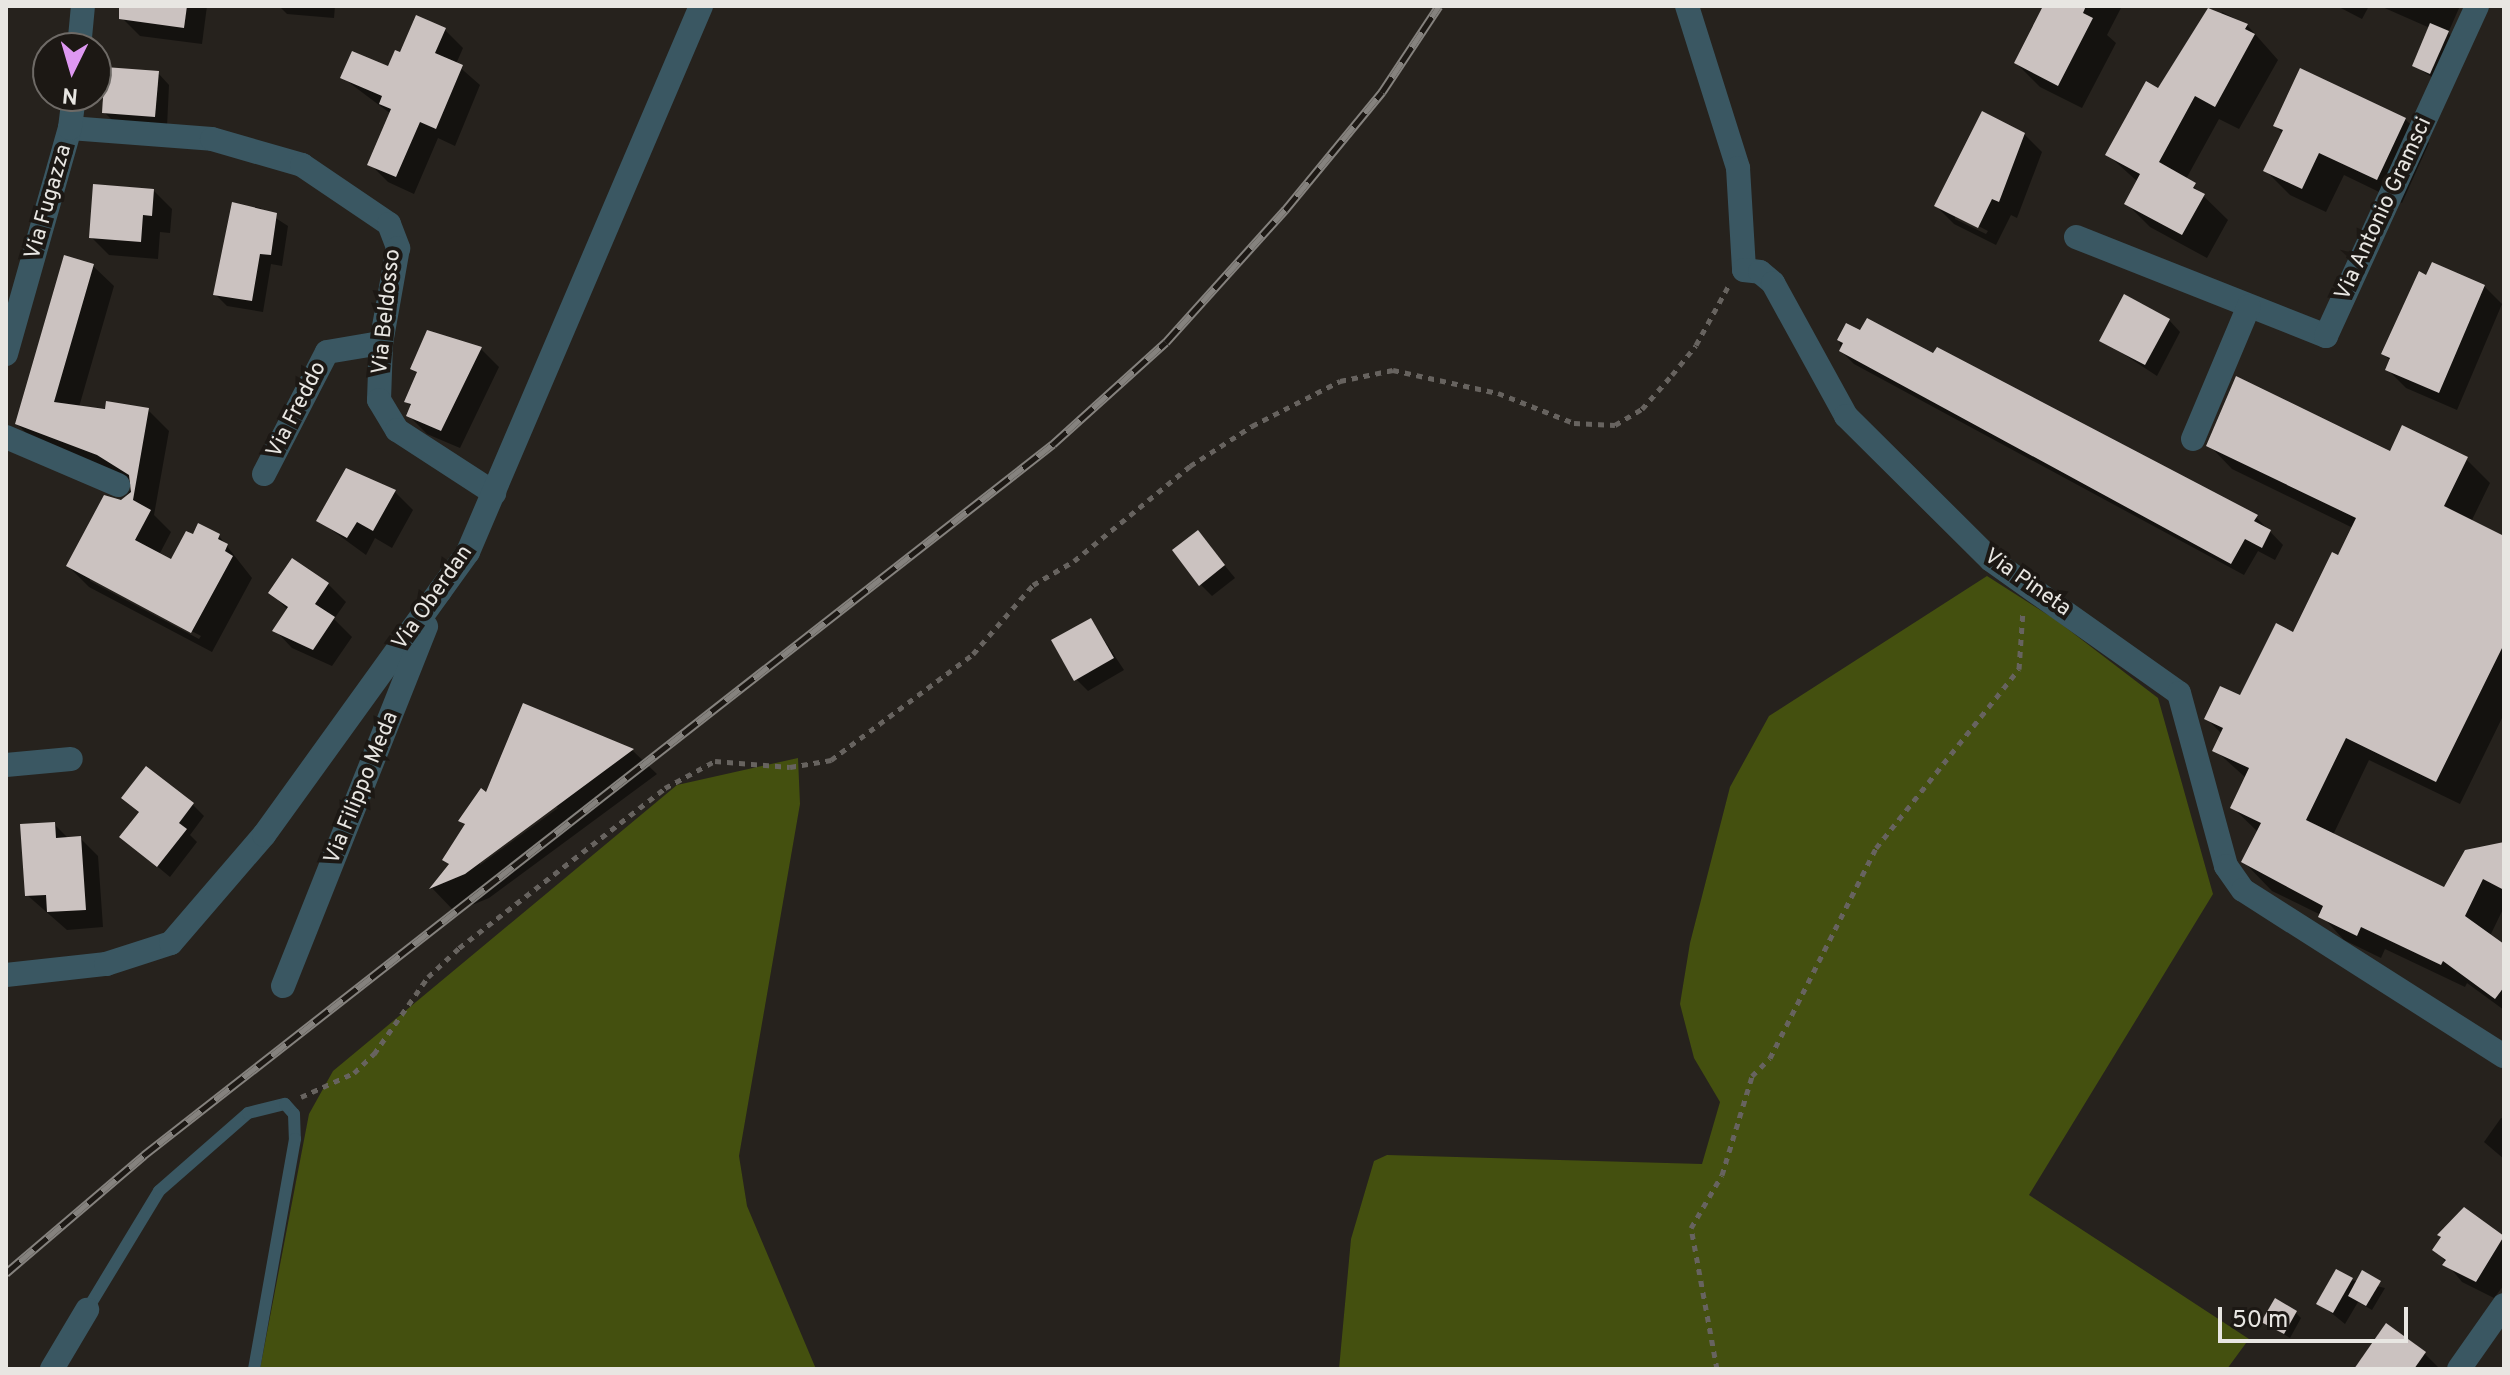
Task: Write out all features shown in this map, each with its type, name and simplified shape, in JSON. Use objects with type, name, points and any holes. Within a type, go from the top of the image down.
[{"type":"street","points":[[81,32],[83,6]]},
{"type":"street","name":"Via Oberdan","points":[[6,975],[106,964],[171,943],[264,835],[468,552],[701,6]]},
{"type":"street","points":[[1687,6],[1738,168],[1744,270]]},
{"type":"street","name":"Via Antonio Gramsci","points":[[2076,237],[2326,336],[2477,6]]},
{"type":"street","name":"Via Fugazza","points":[[6,354],[72,112]]},
{"type":"street","name":"Via Beldosso","points":[[70,128],[212,139],[302,165],[346,190],[389,224],[398,248],[381,343],[379,400],[397,430],[494,493]]},
{"type":"street","name":"Via Pineta","points":[[1744,270],[1760,272],[1773,283],[1846,416],[1949,523],[1991,560],[2038,589],[2179,693],[2226,866],[2243,890],[2504,1056]]},
{"type":"street","points":[[2193,439],[2249,306]]},
{"type":"street","name":"Via Freddo","points":[[264,474],[327,352],[381,343]]},
{"type":"street","points":[[6,437],[118,485]]},
{"type":"street","name":"Via Filippo Meda","points":[[283,986],[440,591]]},
{"type":"street","points":[[6,765],[71,759]]},
{"type":"street","points":[[2459,1369],[2504,1305]]},
{"type":"street","points":[[52,1369],[87,1310]]},
{"type":"lane","points":[[87,1310],[159,1191],[248,1113],[285,1104],[294,1114],[295,1139],[254,1369]]},
{"type":"path","points":[[285,1104],[354,1073],[374,1054],[428,977],[459,948],[665,788],[715,761],[790,767],[831,760],[973,654],[1033,585],[1074,561],[1190,466],[1252,426],[1340,381],[1393,370],[1485,389],[1574,423],[1615,425],[1642,409],[1672,375],[1696,345],[1731,282],[1744,270]]},
{"type":"path","points":[[1717,1369],[1691,1228],[1722,1175],[1752,1076],[1770,1058],[1876,848],[2019,669],[2019,615],[2038,589]]},
{"type":"green space","points":[[1987,576],[2056,620],[2158,698],[2213,894],[2029,1195],[2249,1339],[2227,1369],[1339,1369],[1351,1239],[1374,1161],[1387,1155],[1702,1164],[1720,1102],[1694,1058],[1680,1004],[1690,943],[1730,787],[1769,716]]},
{"type":"green space","points":[[798,758],[800,804],[739,1156],[747,1206],[816,1369],[260,1369],[309,1114],[333,1071],[677,785]]},
{"type":"building","points":[[119,6],[187,6],[184,28],[119,19]]},
{"type":"building","points":[[2043,6],[2086,6],[2083,13],[2093,18],[2058,86],[2014,63]]},
{"type":"building","points":[[2208,8],[2248,24],[2245,29],[2255,34],[2215,107],[2195,96],[2159,162],[2196,183],[2193,188],[2205,194],[2182,235],[2124,204],[2140,174],[2105,155],[2146,81],[2158,88]]},
{"type":"building","points":[[416,15],[446,28],[435,53],[463,65],[436,129],[420,122],[396,177],[367,165],[391,109],[379,104],[382,96],[340,78],[352,51],[388,66],[395,50],[400,52]]},
{"type":"building","points":[[2430,23],[2449,31],[2430,74],[2412,66]]},
{"type":"building","points":[[112,68],[159,71],[155,117],[102,113],[112,112]]},
{"type":"building","points":[[2300,68],[2406,118],[2377,180],[2319,153],[2302,189],[2263,171],[2283,130],[2273,126]]},
{"type":"building","points":[[1982,111],[2025,133],[1999,202],[1992,199],[1978,228],[1934,206]]},
{"type":"building","points":[[93,184],[154,189],[152,216],[143,215],[141,242],[89,238]]},
{"type":"building","points":[[232,202],[277,213],[271,255],[260,254],[252,301],[213,295]]},
{"type":"building","points":[[64,255],[94,264],[54,402],[105,409],[106,401],[149,408],[133,500],[151,510],[135,540],[171,559],[186,531],[193,534],[198,523],[220,534],[218,539],[228,544],[225,551],[233,556],[191,633],[66,566],[104,495],[121,500],[131,492],[129,475],[97,455],[15,424]]},
{"type":"building","points":[[2432,262],[2485,285],[2439,393],[2385,370],[2390,358],[2381,354],[2419,271],[2426,275]]},
{"type":"building","points":[[2124,294],[2170,319],[2145,365],[2099,341]]},
{"type":"building","points":[[1867,318],[1933,353],[1937,347],[2258,515],[2254,521],[2271,530],[2262,548],[2245,539],[2231,564],[1839,351],[1843,343],[1837,340],[1846,323],[1860,330]]},
{"type":"building","points":[[427,330],[482,347],[441,431],[406,416],[411,404],[404,402],[417,372],[410,369]]},
{"type":"building","points":[[2236,376],[2390,451],[2402,425],[2468,457],[2444,506],[2504,536],[2504,644],[2436,782],[2346,738],[2306,820],[2444,887],[2465,850],[2504,842],[2504,890],[2483,879],[2465,916],[2504,944],[2504,987],[2495,999],[2443,961],[2441,965],[2361,927],[2357,936],[2318,917],[2323,906],[2241,862],[2261,823],[2230,808],[2249,768],[2212,751],[2223,728],[2204,719],[2220,686],[2240,695],[2276,623],[2293,632],[2332,552],[2338,555],[2356,518],[2206,446]]},
{"type":"building","points":[[346,468],[396,490],[373,531],[357,522],[347,538],[316,521]]},
{"type":"building","points":[[1198,530],[1225,565],[1199,586],[1172,550]]},
{"type":"building","points":[[292,558],[329,583],[315,604],[335,617],[313,650],[272,631],[288,607],[268,593]]},
{"type":"building","points":[[1091,618],[1114,658],[1074,681],[1051,640]]},
{"type":"building","points":[[523,703],[634,749],[465,874],[429,889],[449,864],[442,860],[465,824],[458,821],[481,788],[486,792]]},
{"type":"building","points":[[146,766],[194,803],[179,823],[187,829],[157,867],[119,837],[139,812],[121,798]]},
{"type":"building","points":[[55,822],[56,838],[81,836],[86,910],[47,912],[46,895],[25,896],[20,824]]},
{"type":"building","points":[[2464,1207],[2504,1236],[2476,1282],[2442,1265],[2446,1260],[2432,1250],[2441,1237],[2437,1235]]},
{"type":"building","points":[[2336,1269],[2353,1278],[2333,1313],[2316,1304]]},
{"type":"building","points":[[2362,1270],[2381,1281],[2366,1306],[2348,1296]]},
{"type":"building","points":[[2275,1298],[2297,1311],[2284,1334],[2261,1322]]},
{"type":"building","points":[[2386,1323],[2426,1352],[2414,1369],[2354,1369]]},
{"type":"railway","points":[[6,1273],[144,1155],[1053,444],[1166,342],[1285,210],[1382,92],[1439,6]]}]
